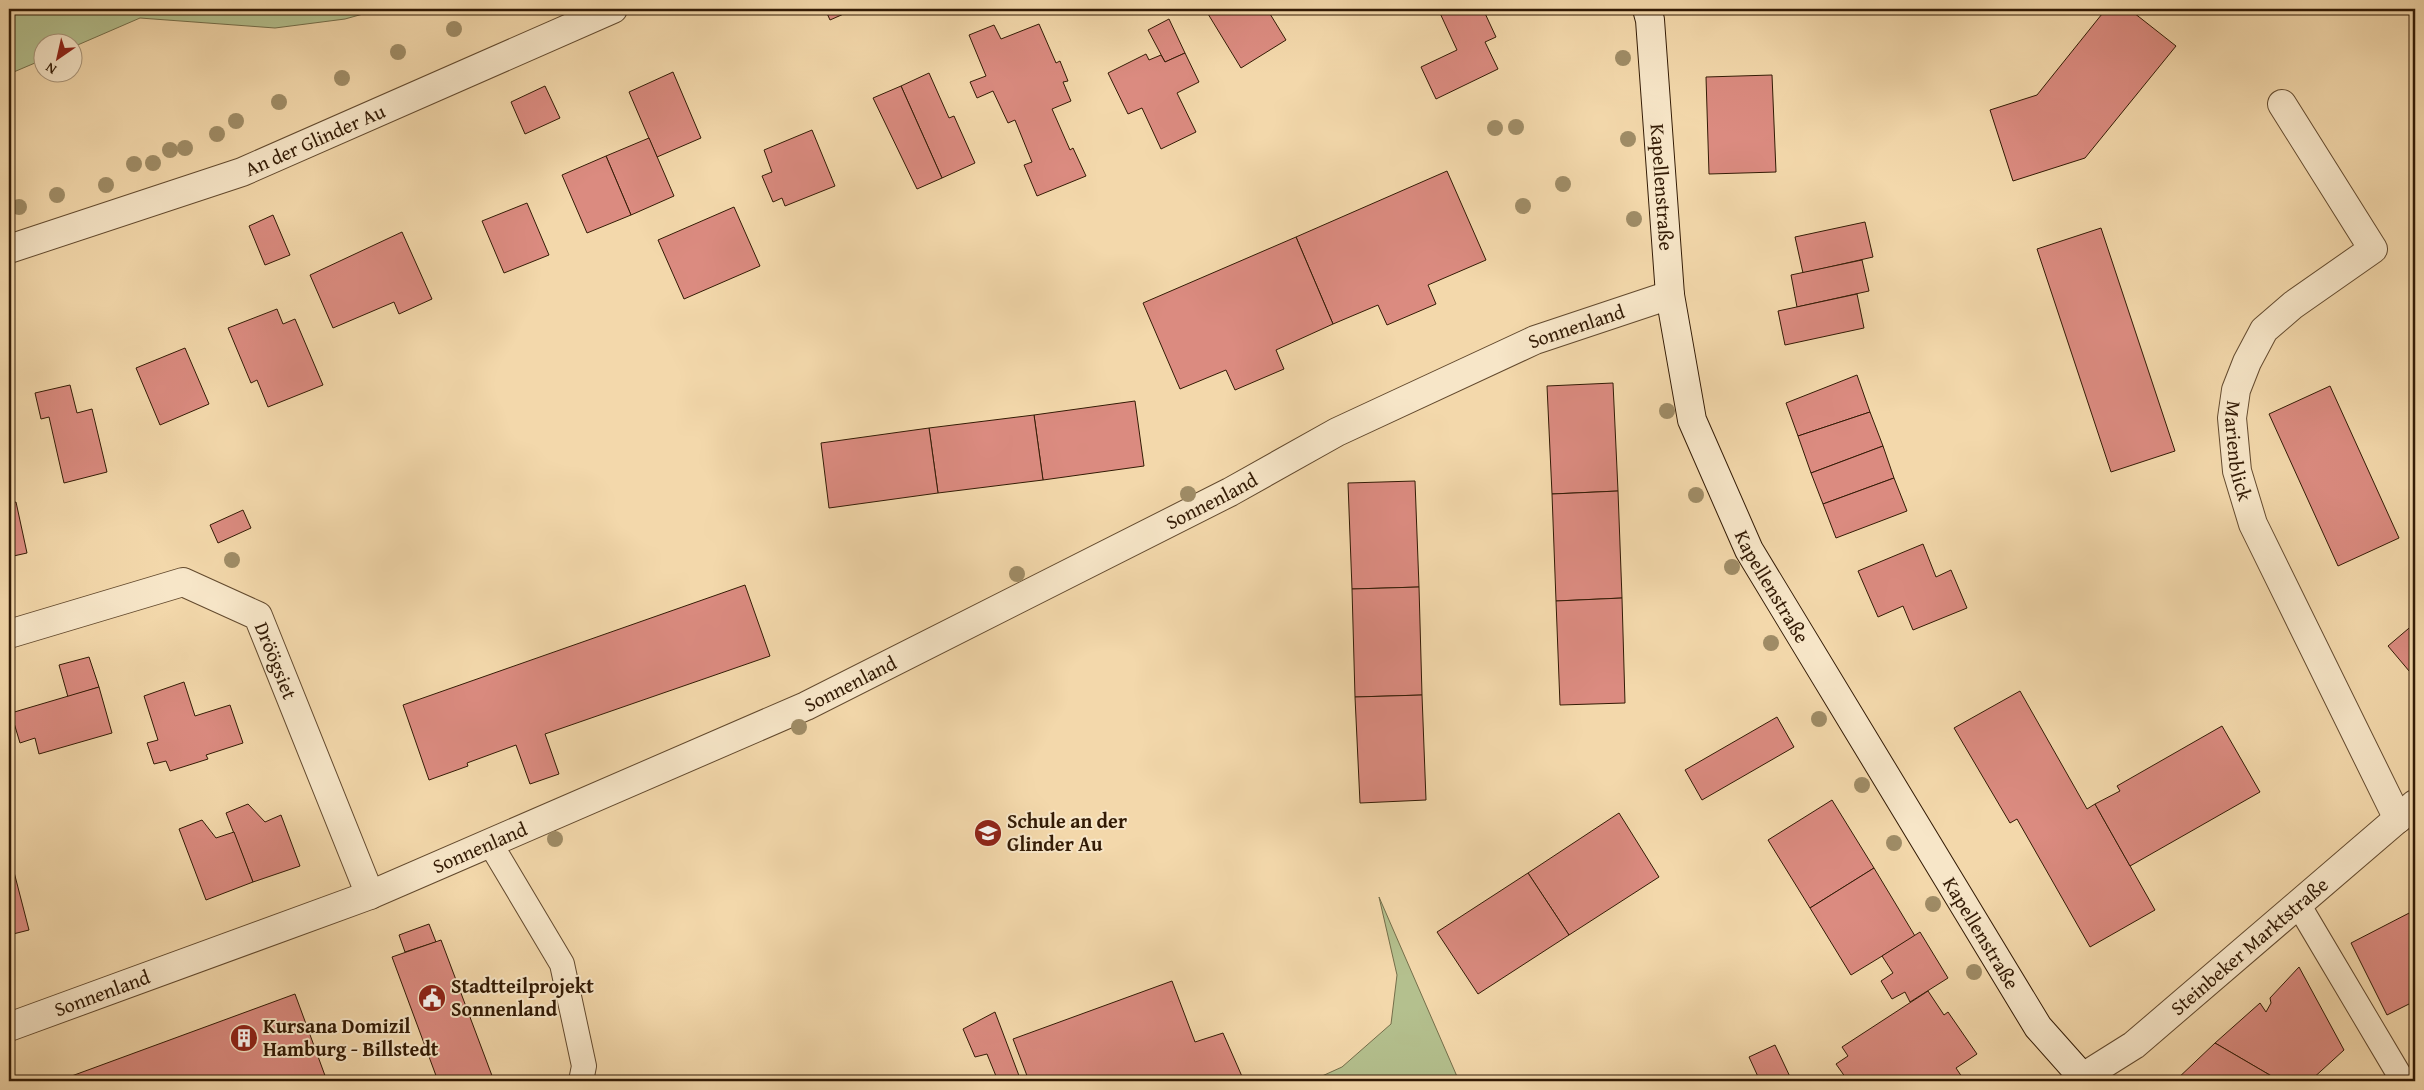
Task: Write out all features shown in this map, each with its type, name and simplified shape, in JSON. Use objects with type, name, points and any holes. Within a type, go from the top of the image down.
[{"type":"street","name":"An der Glinder Au","points":[[9,248],[242,172],[613,9]]},
{"type":"street","name":"Kapellenstraße","points":[[1650,12],[1670,295],[1692,420],[1749,550],[2038,1027],[2082,1080]]},
{"type":"street","name":"Marienblick","points":[[2282,104],[2373,250],[2293,305],[2264,330],[2247,362],[2236,390],[2232,418],[2238,471],[2253,524],[2407,811]]},
{"type":"street","name":"Sonnenland","points":[[9,1027],[370,895],[813,703],[1230,492],[1336,432],[1535,340],[1670,295]]},
{"type":"street","name":"Dröögsiet","points":[[9,634],[182,582],[258,616],[370,895]]},
{"type":"street","name":"Steinbeker Marktstraße","points":[[2082,1080],[2134,1045],[2407,811]]},
{"type":"lane","points":[[490,843],[562,964],[584,1066],[581,1081]]},
{"type":"lane","points":[[2298,904],[2403,1081]]},
{"type":"green space","points":[[9,9],[381,9],[345,19],[275,28],[140,18],[82,43],[82,32],[32,32],[32,64],[9,74]]},
{"type":"green space","points":[[1379,897],[1459,1081],[1311,1081],[1342,1067],[1391,1024],[1397,975]]},
{"type":"building","points":[[825,9],[855,9],[830,20]]},
{"type":"building","points":[[1205,9],[1267,9],[1286,40],[1241,68]]},
{"type":"building","points":[[1443,9],[1483,9],[1496,37],[1485,42],[1498,69],[1436,99],[1421,67],[1457,50],[1439,11]]},
{"type":"building","points":[[2106,9],[2129,9],[2176,46],[2085,158],[2013,181],[1990,110],[2037,95]]},
{"type":"building","points":[[1169,19],[1185,53],[1165,62],[1148,30]]},
{"type":"building","points":[[1039,24],[1056,63],[1060,61],[1068,81],[1063,82],[1071,101],[1052,109],[1070,150],[1073,148],[1086,176],[1037,196],[1024,165],[1032,162],[1015,120],[1008,123],[993,91],[977,98],[970,82],[986,76],[969,35],[994,25],[1001,39]]},
{"type":"building","points":[[1185,53],[1199,82],[1177,93],[1196,132],[1161,149],[1142,108],[1128,114],[1108,73],[1146,54],[1149,60],[1161,55],[1165,62]]},
{"type":"building","points":[[673,72],[701,138],[657,157],[629,92]]},
{"type":"building","points":[[929,73],[949,118],[954,116],[975,163],[942,178],[901,86]]},
{"type":"building","points":[[1772,75],[1776,172],[1709,174],[1706,77]]},
{"type":"building","points":[[545,86],[560,118],[525,134],[511,102]]},
{"type":"building","points":[[901,86],[942,178],[917,189],[873,98]]},
{"type":"building","points":[[812,130],[835,186],[785,206],[782,198],[773,202],[762,176],[772,172],[764,150]]},
{"type":"building","points":[[649,138],[674,196],[631,215],[606,156]]},
{"type":"building","points":[[606,156],[631,215],[587,233],[562,175]]},
{"type":"building","points":[[1447,171],[1486,260],[1428,285],[1436,304],[1387,325],[1378,305],[1333,324],[1296,237]]},
{"type":"building","points":[[527,203],[549,255],[504,273],[482,221]]},
{"type":"building","points":[[734,207],[760,266],[684,299],[658,240]]},
{"type":"building","points":[[273,215],[290,255],[265,265],[249,226]]},
{"type":"building","points":[[1865,222],[1873,257],[1803,273],[1795,237]]},
{"type":"building","points":[[2101,228],[2175,451],[2111,472],[2037,249]]},
{"type":"building","points":[[402,232],[432,299],[399,314],[394,302],[333,328],[310,275]]},
{"type":"building","points":[[1296,237],[1333,324],[1276,350],[1284,369],[1235,390],[1226,370],[1180,389],[1143,303]]},
{"type":"building","points":[[1862,260],[1869,291],[1797,307],[1791,275]]},
{"type":"building","points":[[1857,294],[1864,328],[1785,345],[1778,311]]},
{"type":"building","points":[[277,309],[283,324],[295,319],[323,385],[268,407],[257,380],[251,383],[228,328]]},
{"type":"building","points":[[185,348],[209,404],[160,425],[136,368]]},
{"type":"building","points":[[1857,375],[1870,412],[1798,436],[1786,403]]},
{"type":"building","points":[[1613,383],[1618,491],[1552,494],[1547,386]]},
{"type":"building","points":[[70,385],[77,413],[92,409],[107,472],[64,483],[49,417],[41,419],[35,393]]},
{"type":"building","points":[[2330,386],[2399,538],[2338,566],[2269,414]]},
{"type":"building","points":[[1135,401],[1144,466],[1043,480],[1034,415]]},
{"type":"building","points":[[1870,412],[1883,446],[1811,473],[1798,436]]},
{"type":"building","points":[[1034,415],[1043,480],[938,493],[929,428]]},
{"type":"building","points":[[929,428],[938,493],[829,508],[821,443]]},
{"type":"building","points":[[1883,446],[1894,478],[1823,504],[1811,473]]},
{"type":"building","points":[[1894,478],[1907,511],[1836,538],[1823,504]]},
{"type":"building","points":[[1415,481],[1419,587],[1352,589],[1348,483]]},
{"type":"building","points":[[1618,491],[1622,598],[1556,601],[1552,494]]},
{"type":"building","points":[[16,502],[27,553],[9,557],[9,504]]},
{"type":"building","points":[[243,510],[251,528],[218,543],[210,525]]},
{"type":"building","points":[[1923,544],[1936,577],[1951,570],[1967,608],[1913,630],[1903,606],[1878,617],[1858,571]]},
{"type":"building","points":[[745,585],[770,656],[545,734],[559,774],[530,784],[516,745],[467,763],[468,766],[429,780],[403,705]]},
{"type":"building","points":[[1419,587],[1422,695],[1355,697],[1352,589]]},
{"type":"building","points":[[1622,598],[1625,703],[1560,705],[1556,601]]},
{"type":"building","points":[[2415,623],[2415,678],[2388,646]]},
{"type":"building","points":[[89,657],[99,687],[68,697],[59,665]]},
{"type":"building","points":[[184,682],[195,716],[230,705],[243,743],[206,755],[208,759],[170,771],[166,761],[154,764],[147,743],[158,740],[144,696]]},
{"type":"building","points":[[99,687],[112,733],[39,754],[35,738],[20,743],[11,713]]},
{"type":"building","points":[[2020,691],[2087,809],[2095,804],[2155,910],[2090,947],[2017,819],[2010,823],[1954,728]]},
{"type":"building","points":[[1422,695],[1426,800],[1360,803],[1355,697]]},
{"type":"building","points":[[1777,717],[1794,747],[1702,800],[1685,770]]},
{"type":"building","points":[[2222,726],[2260,792],[2130,866],[2095,804],[2120,791],[2117,786]]},
{"type":"building","points":[[1832,800],[1874,868],[1810,908],[1768,840]]},
{"type":"building","points":[[248,804],[265,822],[281,815],[300,866],[253,882],[226,813]]},
{"type":"building","points":[[1619,813],[1659,877],[1569,935],[1528,873]]},
{"type":"building","points":[[202,820],[216,838],[234,832],[253,882],[206,900],[179,829]]},
{"type":"building","points":[[1874,868],[1915,936],[1851,975],[1810,908]]},
{"type":"building","points":[[14,872],[29,930],[9,935],[9,874]]},
{"type":"building","points":[[1528,873],[1569,935],[1478,994],[1437,932]]},
{"type":"building","points":[[2415,910],[2415,1001],[2387,1015],[2351,943]]},
{"type":"building","points":[[429,924],[436,942],[405,952],[399,935]]},
{"type":"building","points":[[1920,932],[1948,978],[1910,1002],[1905,992],[1892,999],[1881,981],[1893,973],[1882,956]]},
{"type":"building","points":[[441,940],[494,1081],[438,1081],[392,957]]},
{"type":"building","points":[[2299,967],[2344,1050],[2310,1081],[2280,1081],[2215,1043],[2260,1003],[2266,1012],[2271,1003],[2270,998]]},
{"type":"building","points":[[1172,981],[1195,1042],[1223,1033],[1244,1081],[1029,1081],[1013,1039]]},
{"type":"building","points":[[1928,991],[1944,1015],[1948,1012],[1977,1054],[1956,1068],[1962,1077],[1956,1081],[1848,1081],[1836,1064],[1848,1056],[1842,1047]]},
{"type":"building","name":"Kursana Domizil Hamburg - Billstedt","points":[[295,994],[327,1081],[58,1081]]},
{"type":"building","points":[[995,1012],[1021,1081],[998,1081],[987,1054],[975,1057],[963,1029]]},
{"type":"building","points":[[2215,1043],[2280,1081],[2175,1081]]},
{"type":"building","points":[[1775,1045],[1792,1081],[1760,1081],[1749,1057]]},
{"type":"place","name":"Schule an der Glinder Au","points":[[988,833]]},
{"type":"place","name":"Stadtteilprojekt Sonnenland","points":[[432,998]]},
{"type":"place","name":"Kursana Domizil Hamburg - Billstedt","points":[[244,1038]]}]
